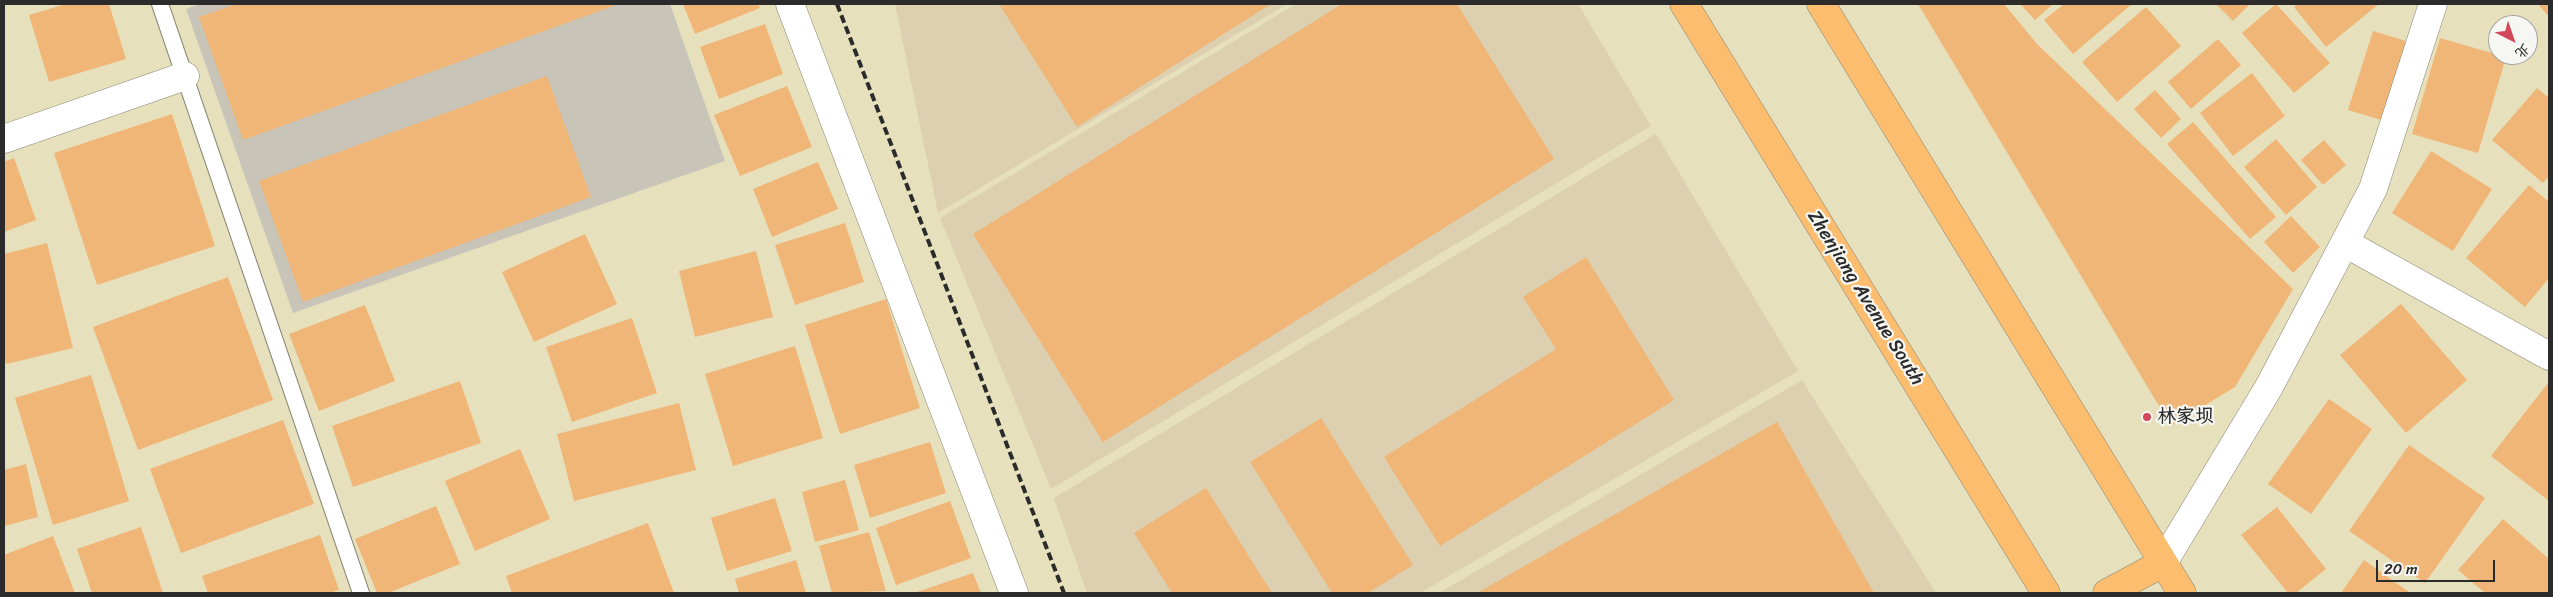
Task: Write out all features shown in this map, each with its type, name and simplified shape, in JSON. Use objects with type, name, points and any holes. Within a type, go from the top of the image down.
[{"type":"main road","name":"Zhenjiang Avenue South","points":[[1684,4],[2046,593]]},
{"type":"main road","points":[[1821,4],[2182,593]]},
{"type":"main road","points":[[2107,593],[2163,563]]},
{"type":"street","points":[[790,4],[1014,593]]},
{"type":"street","points":[[2163,563],[2269,387],[2373,190],[2433,4]]},
{"type":"street","points":[[4,139],[185,76]]},
{"type":"street","points":[[2345,242],[2549,356]]},
{"type":"lane","points":[[160,4],[361,593]]},
{"type":"shaded area","points":[[200,4],[670,4],[725,161],[293,313],[186,9]]},
{"type":"shaded area","points":[[895,4],[1287,4],[938,213]]},
{"type":"shaded area","points":[[1296,4],[1578,4],[1651,126],[1051,489],[940,218]]},
{"type":"shaded area","points":[[1656,134],[1798,371],[1420,593],[1087,593],[1054,498]]},
{"type":"shaded area","points":[[1802,380],[1936,593],[1439,593]]},
{"type":"building","points":[[66,4],[109,4],[126,59],[49,82],[29,15]]},
{"type":"building","points":[[236,4],[619,4],[243,140],[199,17]]},
{"type":"building","points":[[683,4],[758,4],[760,8],[695,34]]},
{"type":"building","points":[[999,4],[1271,4],[1077,127]]},
{"type":"building","points":[[1342,4],[1457,4],[1554,159],[1103,442],[973,234]]},
{"type":"building","points":[[1918,4],[2004,4],[2037,44],[2293,289],[2235,387],[2171,426]]},
{"type":"building","points":[[2020,4],[2053,4],[2035,20]]},
{"type":"building","points":[[2064,4],[2132,4],[2073,54],[2044,20]]},
{"type":"building","points":[[2216,4],[2250,4],[2233,21]]},
{"type":"building","points":[[2276,4],[2330,63],[2294,93],[2242,33]]},
{"type":"building","points":[[2298,4],[2379,4],[2326,47],[2294,7]]},
{"type":"building","points":[[2538,4],[2549,4],[2549,17]]},
{"type":"building","points":[[2146,7],[2181,46],[2117,102],[2082,62]]},
{"type":"building","points":[[765,24],[783,74],[719,99],[700,47]]},
{"type":"building","points":[[2373,31],[2406,41],[2381,120],[2348,110]]},
{"type":"building","points":[[2440,38],[2488,52],[2488,65],[2504,65],[2478,153],[2412,134]]},
{"type":"building","points":[[2218,39],[2241,65],[2191,109],[2168,82]]},
{"type":"building","points":[[2252,73],[2285,116],[2233,156],[2200,113]]},
{"type":"building","points":[[547,76],[591,197],[303,302],[259,181]]},
{"type":"building","points":[[787,86],[812,147],[740,176],[714,115]]},
{"type":"building","points":[[2537,88],[2549,98],[2549,176],[2543,183],[2492,140]]},
{"type":"building","points":[[2155,90],[2181,119],[2161,138],[2134,109]]},
{"type":"building","points":[[172,114],[215,246],[97,285],[54,153]]},
{"type":"building","points":[[2193,122],[2276,217],[2250,239],[2167,144]]},
{"type":"building","points":[[2276,139],[2317,187],[2286,215],[2244,167]]},
{"type":"building","points":[[2324,140],[2346,165],[2323,185],[2301,160]]},
{"type":"building","points":[[2431,151],[2492,189],[2453,251],[2392,213]]},
{"type":"building","points":[[14,158],[36,220],[4,232],[4,162]]},
{"type":"building","points":[[818,162],[838,209],[772,237],[753,189]]},
{"type":"building","points":[[2529,185],[2549,202],[2549,278],[2525,307],[2466,258]]},
{"type":"building","points":[[2291,216],[2320,247],[2293,273],[2264,242]]},
{"type":"building","points":[[845,223],[864,282],[795,305],[775,245]]},
{"type":"building","points":[[585,234],[617,304],[534,342],[502,272]]},
{"type":"building","points":[[47,243],[73,348],[6,364],[4,355],[4,254]]},
{"type":"building","points":[[756,251],[773,317],[695,337],[679,271]]},
{"type":"building","points":[[1586,257],[1674,400],[1440,546],[1384,457],[1556,349],[1523,297]]},
{"type":"building","points":[[228,277],[273,400],[138,450],[93,327]]},
{"type":"building","points":[[886,299],[920,408],[840,434],[805,325]]},
{"type":"building","points":[[2401,304],[2467,380],[2406,433],[2340,355]]},
{"type":"building","points":[[365,305],[395,381],[319,411],[289,334]]},
{"type":"building","points":[[632,318],[657,393],[572,422],[546,347]]},
{"type":"building","points":[[795,346],[823,438],[733,466],[705,374]]},
{"type":"building","points":[[91,375],[129,501],[53,525],[15,398]]},
{"type":"building","points":[[460,381],[481,443],[353,487],[332,426]]},
{"type":"building","points":[[2548,383],[2549,385],[2549,501],[2491,456]]},
{"type":"building","points":[[2329,399],[2372,429],[2311,514],[2268,484]]},
{"type":"building","points":[[679,403],[696,470],[574,501],[557,434]]},
{"type":"building","points":[[1321,418],[1413,565],[1368,593],[1332,593],[1250,462]]},
{"type":"building","points":[[283,420],[314,504],[181,553],[150,469]]},
{"type":"building","points":[[1777,422],[1874,593],[1477,593]]},
{"type":"building","points":[[930,442],[946,493],[870,518],[854,465]]},
{"type":"building","points":[[2409,445],[2485,498],[2425,583],[2349,531]]},
{"type":"building","points":[[520,449],[550,519],[475,551],[445,481]]},
{"type":"building","points":[[26,464],[38,517],[4,526],[4,470]]},
{"type":"building","points":[[845,480],[859,530],[815,542],[802,492]]},
{"type":"building","points":[[1206,488],[1272,593],[1172,593],[1134,533]]},
{"type":"building","points":[[775,498],[792,551],[727,571],[711,518]]},
{"type":"building","points":[[950,501],[971,558],[896,585],[876,528]]},
{"type":"building","points":[[436,506],[460,564],[388,593],[377,593],[355,539]]},
{"type":"building","points":[[2277,507],[2326,569],[2296,593],[2288,593],[2241,535]]},
{"type":"building","points":[[2503,519],[2549,559],[2548,593],[2485,593],[2458,570]]},
{"type":"building","points":[[648,523],[674,593],[512,593],[506,576]]},
{"type":"building","points":[[141,527],[163,593],[92,593],[77,549]]},
{"type":"building","points":[[869,532],[886,591],[832,593],[819,546]]},
{"type":"building","points":[[320,535],[339,590],[329,593],[208,593],[202,576]]},
{"type":"building","points":[[53,536],[75,593],[4,593],[4,555]]},
{"type":"building","points":[[796,560],[806,593],[739,593],[735,579]]},
{"type":"building","points":[[2364,560],[2409,592],[2341,593]]},
{"type":"building","points":[[973,573],[981,593],[914,593]]},
{"type":"railway","points":[[837,4],[1064,593]]},
{"type":"place","name":"林家坝","points":[[2147,417]]}]
